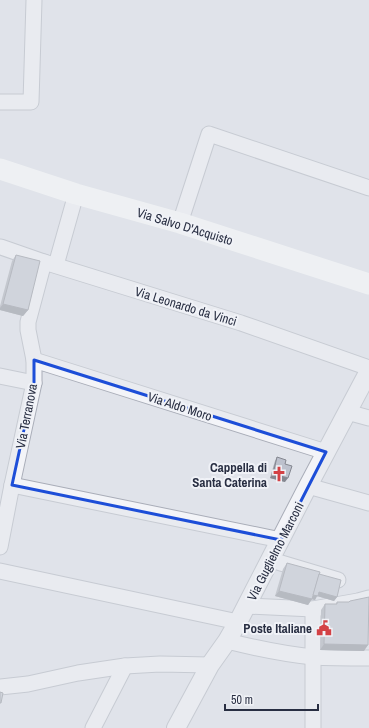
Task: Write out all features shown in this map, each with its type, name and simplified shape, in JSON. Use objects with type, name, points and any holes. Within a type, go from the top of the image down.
[{"type":"main road","name":"Via Salvo D'Acquisto","points":[[0,169],[76,194],[180,223],[369,284]]},
{"type":"street","points":[[0,102],[31,102],[34,0]]},
{"type":"street","points":[[180,223],[209,134],[369,188]]},
{"type":"street","name":"Via Terranova","points":[[0,547],[34,383],[34,360],[28,330],[28,322],[76,194]]},
{"type":"street","name":"Via Leonardo da Vinci","points":[[1,247],[50,264],[241,323],[369,368]]},
{"type":"street","name":"Via Aldo Moro","points":[[34,360],[326,452]]},
{"type":"street","name":"Via Guglielmo Marconi","points":[[176,728],[210,665],[228,641],[369,371]]},
{"type":"street","points":[[0,376],[34,383]]},
{"type":"street","points":[[347,412],[369,418]]},
{"type":"street","points":[[12,485],[281,540]]},
{"type":"street","points":[[308,486],[369,503]]},
{"type":"street","points":[[271,560],[338,580]]},
{"type":"street","points":[[0,571],[238,622]]},
{"type":"street","points":[[246,606],[314,608],[369,598]]},
{"type":"street","points":[[313,728],[314,608]]},
{"type":"street","points":[[228,641],[291,654],[314,657],[369,658]]},
{"type":"street","points":[[0,688],[28,684],[78,673],[125,666],[160,664],[210,665]]},
{"type":"street","points":[[94,728],[125,666]]},
{"type":"highlighted area","points":[[34,360],[326,452],[281,540],[12,485],[34,383]]},
{"type":"building","points":[[16,255],[40,261],[28,310],[3,304]]},
{"type":"building","name":"Cappella di Santa Caterina","points":[[277,457],[286,460],[285,464],[292,466],[288,478],[273,474]]},
{"type":"building","points":[[287,563],[320,572],[312,599],[279,591]]},
{"type":"building","points":[[319,574],[341,580],[337,597],[319,592],[318,596],[313,595]]},
{"type":"building","points":[[369,597],[368,645],[324,644],[325,604],[337,604],[337,602],[349,602]]},
{"type":"building","points":[[0,692],[3,693],[1,703],[0,703]]},
{"type":"place","name":"Cappella di Santa Caterina","points":[[279,474]]},
{"type":"place","name":"Poste Italiane","points":[[324,628]]}]
